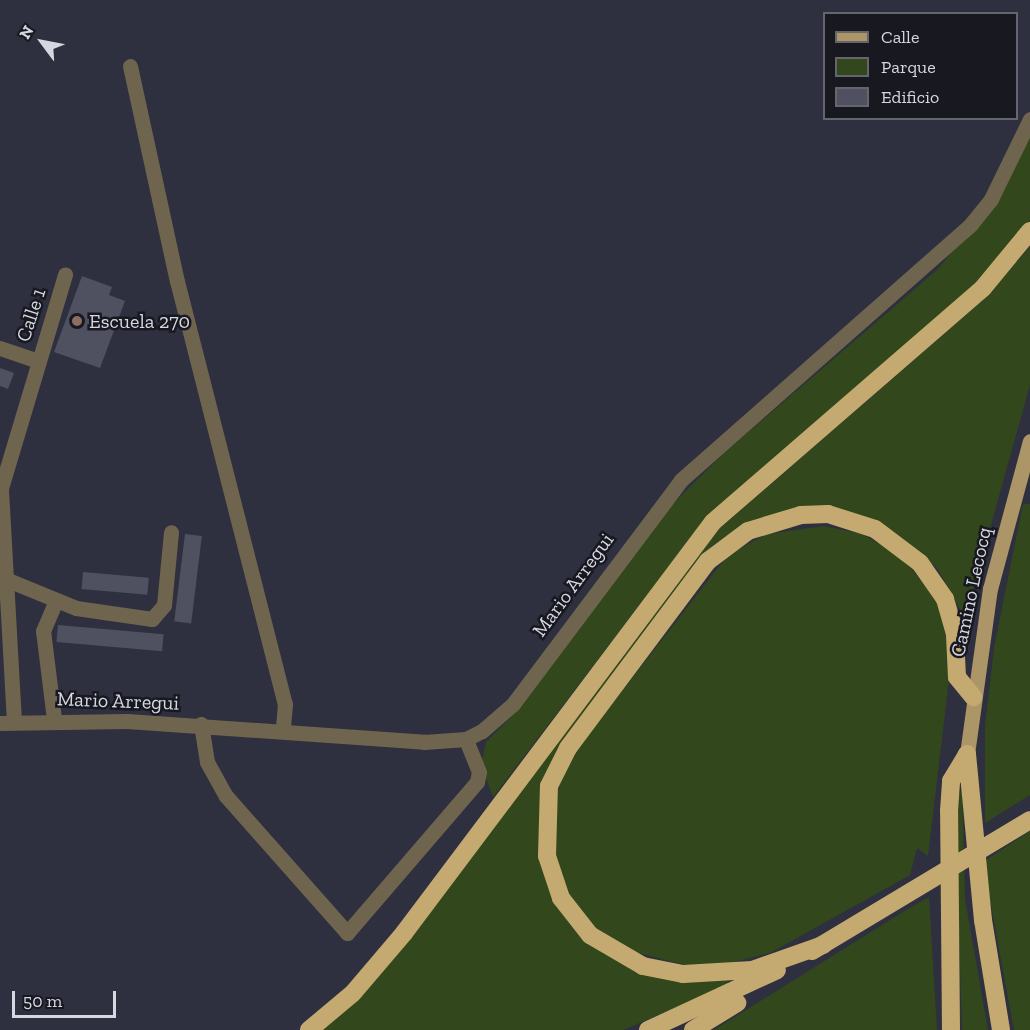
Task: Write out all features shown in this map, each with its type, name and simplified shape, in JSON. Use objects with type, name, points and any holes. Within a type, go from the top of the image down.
[{"type":"highway","points":[[309,1030],[353,993],[398,940],[713,522],[958,311],[1030,231]]},
{"type":"highway","points":[[823,945],[752,970],[683,974],[643,966],[590,935],[561,898],[547,856],[549,786],[568,748],[708,561],[748,531],[801,515],[828,514],[875,530],[920,563],[945,599],[956,634],[957,676],[973,697]]},
{"type":"highway","points":[[951,1030],[949,811],[951,782],[967,754]]},
{"type":"highway","points":[[967,754],[983,920],[1001,1030]]},
{"type":"highway","points":[[693,1030],[823,945],[903,899],[1030,820]]},
{"type":"highway","points":[[648,1030],[823,945]]},
{"type":"main road","name":"Camino Lecocq","points":[[967,754],[973,697],[990,589],[1030,441]]},
{"type":"street","points":[[130,66],[177,281],[285,704],[283,728]]},
{"type":"street","name":"Mario Arregui","points":[[7,722],[54,719],[201,724],[283,728],[424,742],[466,739],[508,709],[681,480],[970,224],[991,199],[1030,119]]},
{"type":"street","name":"Calle 1","points":[[7,722],[1,478],[65,274]]},
{"type":"street","points":[[0,348],[38,361]]},
{"type":"street","points":[[1021,471],[1030,485]]},
{"type":"street","points":[[3,578],[56,602],[157,616],[164,605],[171,532]]},
{"type":"street","points":[[54,719],[43,631],[56,602]]},
{"type":"street","points":[[201,724],[207,762],[226,796],[347,933],[477,783],[478,772],[466,739]]},
{"type":"green space","points":[[1030,136],[1030,221],[1016,239],[971,291],[724,502],[686,544],[493,797],[481,765],[486,742],[513,715],[666,511],[723,454],[937,270],[1004,188]]},
{"type":"green space","points":[[1030,247],[1030,385],[965,618],[937,568],[878,522],[832,508],[757,518],[713,545],[692,570],[543,787],[539,852],[555,901],[571,926],[633,970],[727,977],[728,985],[623,1030],[318,1030],[711,536],[982,301]]},
{"type":"green space","points":[[1023,504],[1030,504],[1030,795],[985,823],[985,727],[994,648]]},
{"type":"green space","points":[[824,526],[862,534],[902,557],[938,602],[952,654],[928,856],[917,848],[910,875],[770,953],[717,966],[690,966],[634,952],[595,928],[567,891],[551,840],[556,795],[570,758],[728,555],[767,534]]},
{"type":"green space","points":[[962,788],[965,899],[988,1030],[962,1030],[955,806]]},
{"type":"green space","points":[[1030,831],[1030,1030],[1014,1030],[983,862]]},
{"type":"green space","points":[[929,897],[937,1030],[714,1030],[906,910]]},
{"type":"building","points":[[82,276],[112,287],[109,295],[125,301],[100,368],[54,352]]},
{"type":"building","points":[[0,368],[14,373],[8,389],[0,386]]},
{"type":"building","points":[[185,534],[202,536],[191,623],[174,621]]},
{"type":"building","points":[[83,572],[149,578],[147,595],[82,589]]},
{"type":"building","points":[[58,625],[164,634],[162,651],[57,642]]},
{"type":"place","name":"Escuela 270","points":[[77,321]]}]
